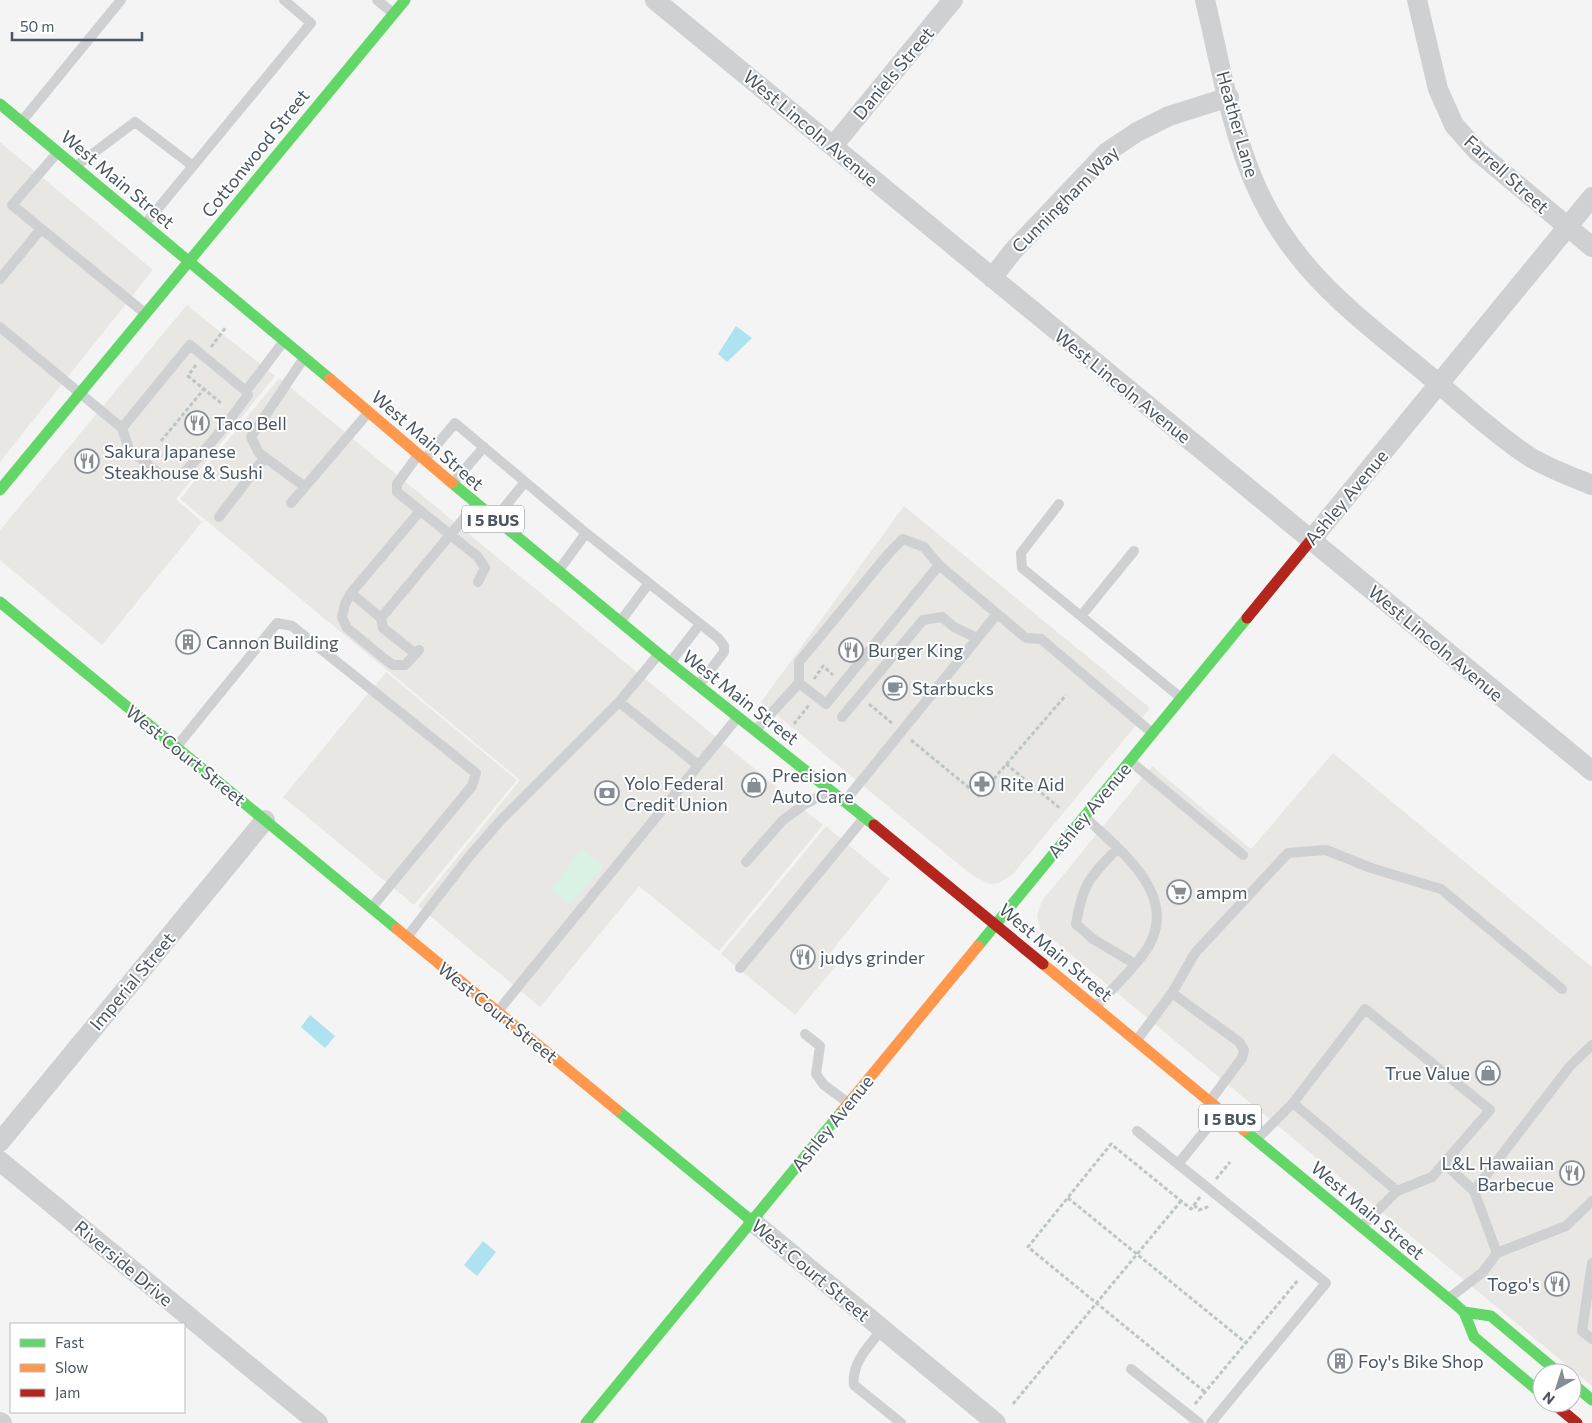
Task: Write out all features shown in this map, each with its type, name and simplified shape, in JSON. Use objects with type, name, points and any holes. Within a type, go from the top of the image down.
[{"type":"street","name":"Cottonwood Street","points":[[0,490],[405,0]]},
{"type":"street","name":"West Lincoln Avenue","points":[[655,0],[1592,771]]},
{"type":"street","name":"Daniels Street","points":[[833,146],[953,0]]},
{"type":"street","name":"Heather Lane","points":[[1205,0],[1239,140],[1256,186],[1282,234],[1309,270],[1350,312],[1440,384],[1497,433],[1528,455],[1592,485]]},
{"type":"street","name":"Farrell Street","points":[[1417,0],[1438,89],[1454,125],[1476,151],[1592,247]]},
{"type":"street","name":"Cunningham Way","points":[[992,278],[1013,251],[1107,152],[1137,132],[1169,116],[1229,97]]},
{"type":"street","name":"West Main Street","points":[[0,104],[285,340],[495,520],[670,663],[865,817],[1449,1299],[1464,1312],[1474,1337],[1532,1386]]},
{"type":"street","name":"Ashley Avenue","points":[[586,1423],[753,1222],[1129,760],[1569,228],[1592,197]]},
{"type":"street","name":"West Court Street","points":[[0,602],[996,1423]]},
{"type":"street","name":"Imperial Street","points":[[0,1142],[265,820]]},
{"type":"street","name":"Riverside Drive","points":[[0,1161],[318,1423]]},
{"type":"street","points":[[1464,1312],[1491,1316],[1547,1363]]},
{"type":"street","points":[[1582,1392],[1592,1400]]},
{"type":"street","points":[[1566,1413],[1578,1423]]},
{"type":"lane","points":[[22,122],[121,0]]},
{"type":"lane","points":[[145,224],[311,23],[284,0]]},
{"type":"lane","points":[[377,0],[394,14]]},
{"type":"lane","points":[[75,166],[135,122],[192,166]]},
{"type":"lane","points":[[58,152],[12,205],[146,314]]},
{"type":"lane","points":[[0,279],[41,228]]},
{"type":"lane","points":[[0,327],[122,428],[129,449],[162,476],[183,474],[208,448],[248,395],[246,391],[190,345],[122,428]]},
{"type":"lane","points":[[246,391],[285,340]]},
{"type":"lane","points":[[304,357],[251,437],[260,453],[305,487]]},
{"type":"lane","points":[[291,504],[368,412]]},
{"type":"lane","points":[[478,582],[485,573],[484,564],[397,492],[396,488],[421,457],[455,423],[586,533],[700,624],[724,646],[724,652],[699,686]]},
{"type":"lane","points":[[452,484],[484,447]]},
{"type":"lane","points":[[219,517],[265,457]]},
{"type":"lane","points":[[495,520],[525,482]]},
{"type":"lane","points":[[381,618],[476,504]]},
{"type":"lane","points":[[1059,504],[1020,553],[1022,568],[1181,698]]},
{"type":"lane","points":[[351,593],[381,618],[383,628],[417,652],[405,665],[393,665],[347,628],[342,617],[345,604],[351,593],[420,511]]},
{"type":"lane","points":[[558,571],[586,533]]},
{"type":"lane","points":[[755,731],[799,683],[799,662],[889,553],[903,539],[924,547],[939,565],[1026,638],[1041,639],[1152,733]]},
{"type":"lane","points":[[1081,616],[1134,551]]},
{"type":"lane","points":[[799,683],[826,704],[939,565]]},
{"type":"lane","points":[[620,622],[649,583]]},
{"type":"lane","points":[[844,801],[997,614]]},
{"type":"lane","points":[[842,717],[923,620],[942,617],[954,627],[977,638]]},
{"type":"lane","points":[[176,747],[277,623],[292,626],[476,773],[472,786],[371,908]]},
{"type":"lane","points":[[670,663],[700,624]]},
{"type":"lane","points":[[407,937],[468,858],[500,821],[619,702],[659,654]]},
{"type":"lane","points":[[619,702],[698,765]]},
{"type":"lane","points":[[497,1012],[738,717]]},
{"type":"lane","points":[[1129,760],[1243,855]]},
{"type":"lane","points":[[746,862],[783,820],[805,804],[831,791]]},
{"type":"lane","points":[[1084,816],[1132,862],[1148,882],[1158,907],[1155,932],[1147,949],[1095,1007]]},
{"type":"lane","points":[[740,968],[865,817]]},
{"type":"lane","points":[[1118,848],[1090,877],[1080,898],[1076,924],[1093,939],[1135,964]]},
{"type":"lane","points":[[1136,1041],[1172,993],[1195,953],[1288,853],[1326,850],[1371,868],[1441,889],[1562,989]]},
{"type":"lane","points":[[1172,993],[1239,1042],[1244,1050],[1242,1058],[1210,1102]]},
{"type":"lane","points":[[1256,1140],[1293,1104],[1365,1009],[1490,1110],[1432,1177],[1397,1191],[1361,1227]]},
{"type":"lane","points":[[805,1034],[820,1046],[816,1074],[824,1085],[848,1103]]},
{"type":"lane","points":[[1474,1191],[1570,1066],[1590,1048]]},
{"type":"lane","points":[[1293,1104],[1397,1191]]},
{"type":"lane","points":[[1178,1164],[1221,1111]]},
{"type":"lane","points":[[1137,1131],[1326,1283],[1211,1423]]},
{"type":"lane","points":[[1444,1163],[1474,1191],[1497,1253]]},
{"type":"lane","points":[[1449,1299],[1483,1272],[1497,1253],[1566,1226],[1592,1201]]},
{"type":"lane","points":[[1592,1263],[1582,1331],[1592,1339]]},
{"type":"lane","points":[[882,1329],[861,1357],[853,1375],[854,1385],[901,1423]]},
{"type":"lane","points":[[1131,1369],[1199,1423]]},
{"type":"path","points":[[161,441],[204,389]]},
{"type":"path","points":[[794,724],[808,706],[814,679],[823,666],[843,683]]},
{"type":"path","points":[[859,696],[979,796],[1066,695]]},
{"type":"path","points":[[1006,764],[1061,809]]},
{"type":"path","points":[[1205,1392],[1028,1247],[1111,1144],[1191,1209],[1230,1162]]},
{"type":"path","points":[[1068,1198],[1246,1343]]},
{"type":"path","points":[[1014,1404],[1181,1201]]},
{"type":"path","points":[[1195,1404],[1299,1279]]},
{"type":"shaded area","points":[[0,142],[153,270],[0,462]]},
{"type":"shaded area","points":[[187,305],[275,376],[176,499],[202,522],[102,645],[0,560],[0,530]]},
{"type":"shaded area","points":[[279,378],[823,825],[719,951],[639,886],[540,1007],[418,906],[520,780],[180,499]]},
{"type":"shaded area","points":[[904,506],[1150,708],[1013,874],[999,883],[990,884],[973,876],[761,702]]},
{"type":"shaded area","points":[[386,672],[517,780],[414,905],[283,797]]},
{"type":"shaded area","points":[[1333,753],[1592,967],[1592,1386],[1582,1378],[1582,1363],[1564,1363],[1040,929],[1037,915],[1042,901],[1152,766],[1251,849]]},
{"type":"shaded area","points":[[826,826],[890,879],[830,953],[839,962],[795,1015],[721,954]]},
{"type":"green space","points":[[582,849],[603,866],[570,905],[550,890]]},
{"type":"water","points":[[736,326],[752,338],[727,362],[718,354]]},
{"type":"water","points":[[310,1015],[335,1036],[325,1048],[301,1027]]},
{"type":"water","points":[[483,1241],[496,1252],[477,1276],[464,1265]]},
{"type":"traffic: fast","points":[[0,490],[405,0]]},
{"type":"traffic: fast","points":[[0,104],[330,379]]},
{"type":"traffic: fast","points":[[452,483],[670,663],[874,825]]},
{"type":"traffic: fast","points":[[0,602],[397,929]]},
{"type":"traffic: fast","points":[[978,946],[1247,618]]},
{"type":"traffic: fast","points":[[617,1110],[753,1222]]},
{"type":"traffic: fast","points":[[586,1423],[843,1110]]},
{"type":"traffic: fast","points":[[1244,1130],[1455,1304],[1464,1312],[1474,1337],[1532,1386]]},
{"type":"traffic: fast","points":[[1464,1312],[1491,1316],[1547,1363]]},
{"type":"traffic: fast","points":[[1582,1392],[1592,1400]]},
{"type":"traffic: slow","points":[[330,379],[452,483]]},
{"type":"traffic: slow","points":[[397,929],[617,1110]]},
{"type":"traffic: slow","points":[[843,1110],[978,946]]},
{"type":"traffic: slow","points":[[1043,964],[1244,1130]]},
{"type":"traffic: jam","points":[[1247,618],[1311,540]]},
{"type":"traffic: jam","points":[[874,825],[1043,964]]},
{"type":"traffic: jam","points":[[1565,1413],[1577,1423]]},
{"type":"place","name":"Taco Bell","points":[[197,423]]},
{"type":"place","name":"Sakura Japanese Steakhouse & Sushi","points":[[87,461]]},
{"type":"place","name":"Cannon Building","points":[[188,642]]},
{"type":"place","name":"Burger King","points":[[851,650]]},
{"type":"place","name":"Starbucks","points":[[895,688]]},
{"type":"place","name":"Rite Aid","points":[[982,784]]},
{"type":"place","name":"Precision Auto Care","points":[[754,785]]},
{"type":"place","name":"Yolo Federal Credit Union","points":[[607,793]]},
{"type":"place","name":"ampm","points":[[1179,892]]},
{"type":"place","name":"judys grinder","points":[[803,957]]},
{"type":"place","name":"True Value","points":[[1488,1073]]},
{"type":"place","name":"L&L Hawaiian Barbecue","points":[[1572,1173]]},
{"type":"place","name":"Togo's","points":[[1557,1284]]},
{"type":"place","name":"Foy's Bike Shop","points":[[1340,1361]]}]
